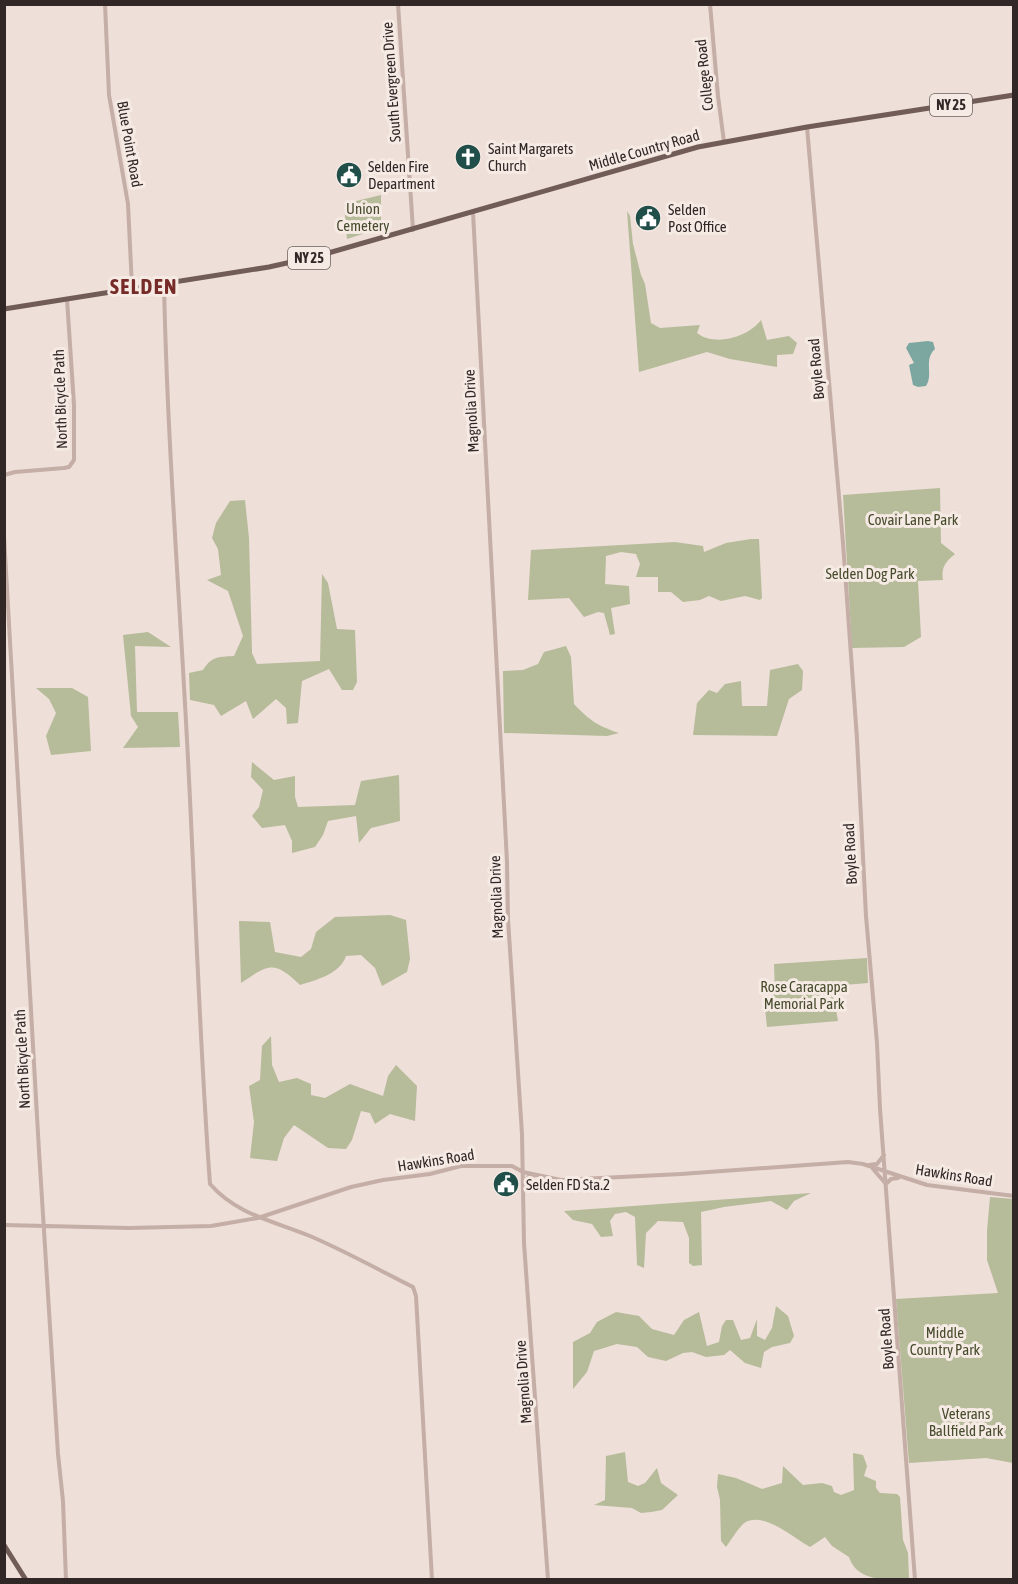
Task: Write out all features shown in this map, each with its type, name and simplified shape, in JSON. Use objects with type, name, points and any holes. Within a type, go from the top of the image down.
[{"type":"main road","name":"Middle Country Road","points":[[4,309],[274,266],[413,230],[689,149],[807,127],[1014,95]]},
{"type":"main road","points":[[4,1545],[26,1580]]},
{"type":"street","name":"Blue Point Road","points":[[105,4],[109,95],[128,204],[132,287]]},
{"type":"street","name":"South Evergreen Drive","points":[[398,4],[413,230]]},
{"type":"street","name":"College Road","points":[[710,4],[724,142]]},
{"type":"street","name":"Boyle Road","points":[[807,127],[843,543],[857,739],[866,916],[915,1580]]},
{"type":"street","name":"Magnolia Drive","points":[[472,212],[523,1172],[524,1243],[548,1580]]},
{"type":"street","points":[[164,283],[167,398],[191,813],[202,1074],[210,1184],[230,1203],[258,1218],[309,1236],[413,1287],[416,1296],[432,1580]]},
{"type":"street","name":"North Bicycle Path","points":[[4,475],[15,471],[69,467],[74,460],[74,405],[68,299]]},
{"type":"street","name":"North Bicycle Path","points":[[4,536],[66,1580]]},
{"type":"street","points":[[868,1165],[877,1164],[884,1154]]},
{"type":"street","name":"Hawkins Road","points":[[4,1225],[206,1227],[258,1218],[351,1187],[430,1174],[461,1166],[512,1166],[536,1175],[574,1180],[848,1161],[868,1165],[927,1185],[1014,1196]]},
{"type":"street","points":[[868,1165],[881,1176],[886,1184],[891,1179],[902,1178]]},
{"type":"street","points":[[523,1185],[528,1178],[536,1175]]},
{"type":"green space","name":"Union Cemetery","points":[[381,195],[381,228],[347,239],[344,204]]},
{"type":"green space","points":[[627,211],[630,216],[633,244],[645,284],[651,323],[660,328],[700,325],[697,333],[704,337],[722,340],[748,331],[761,320],[767,340],[789,336],[797,343],[793,354],[777,355],[777,367],[730,359],[707,352],[639,372]]},
{"type":"green space","name":"Covair Lane Park","points":[[940,488],[941,543],[955,554],[944,565],[943,580],[918,581],[921,637],[904,647],[852,648],[843,495]]},
{"type":"green space","points":[[245,500],[249,538],[252,653],[257,664],[320,661],[322,574],[328,583],[337,629],[355,630],[357,682],[353,690],[342,690],[329,669],[302,681],[298,723],[287,724],[286,708],[276,699],[253,719],[246,701],[221,716],[214,705],[190,700],[189,673],[203,670],[209,662],[216,658],[234,656],[243,636],[228,591],[207,580],[221,575],[218,549],[212,538],[216,523],[230,501]]},
{"type":"green space","points":[[759,539],[762,598],[760,600],[745,596],[721,601],[709,596],[700,600],[683,602],[671,592],[658,592],[658,577],[636,577],[640,564],[636,554],[621,552],[606,556],[605,584],[629,586],[630,604],[611,608],[615,634],[610,635],[604,613],[598,612],[584,617],[569,598],[528,600],[531,550],[675,542],[703,546],[704,552],[726,543]]},
{"type":"green space","points":[[148,632],[171,647],[135,646],[137,712],[178,712],[180,747],[123,748],[138,727],[131,716],[123,635]]},
{"type":"green space","points":[[566,646],[571,657],[574,704],[594,722],[619,733],[607,736],[504,733],[503,671],[523,670],[538,664],[544,652]]},
{"type":"green space","points":[[798,664],[803,671],[802,690],[789,699],[777,736],[693,735],[697,703],[709,690],[717,693],[725,684],[741,681],[742,706],[767,706],[770,670]]},
{"type":"green space","points":[[36,688],[72,688],[88,697],[91,751],[51,755],[46,736],[56,713],[49,699]]},
{"type":"green space","points":[[252,762],[274,780],[295,776],[295,797],[298,807],[355,805],[361,781],[399,775],[400,821],[371,828],[359,843],[356,816],[328,821],[315,847],[292,853],[292,841],[285,825],[262,828],[252,816],[259,807],[263,790],[251,777]]},
{"type":"green space","points":[[390,915],[406,920],[410,959],[407,972],[382,986],[375,968],[361,955],[346,956],[333,972],[300,985],[284,971],[271,967],[241,983],[239,921],[270,922],[275,952],[301,957],[311,949],[316,932],[335,917]]},
{"type":"green space","name":"Rose Caracappa Memorial Park","points":[[867,958],[868,983],[832,986],[838,1021],[767,1027],[764,998],[771,997],[775,993],[774,964]]},
{"type":"green space","points":[[271,1036],[272,1065],[279,1082],[297,1078],[311,1084],[311,1095],[325,1098],[350,1084],[383,1096],[388,1076],[396,1065],[417,1086],[415,1121],[390,1114],[375,1124],[370,1113],[361,1111],[352,1140],[346,1149],[328,1148],[294,1125],[284,1138],[277,1161],[250,1158],[254,1122],[249,1086],[260,1080],[262,1046]]},
{"type":"green space","points":[[811,1193],[794,1201],[787,1210],[771,1201],[701,1212],[702,1265],[693,1266],[689,1263],[689,1238],[683,1222],[658,1221],[646,1233],[644,1268],[637,1265],[635,1217],[626,1212],[615,1214],[610,1221],[613,1236],[601,1237],[592,1224],[573,1220],[564,1211]]},
{"type":"green space","points":[[990,1197],[1013,1199],[1013,1463],[986,1458],[909,1463],[896,1299],[998,1293],[987,1260]]},
{"type":"green space","points":[[776,1306],[788,1316],[794,1336],[790,1343],[772,1347],[764,1352],[761,1368],[745,1363],[730,1350],[724,1355],[706,1357],[692,1352],[683,1353],[666,1361],[648,1357],[637,1347],[617,1344],[594,1351],[587,1372],[573,1389],[573,1342],[590,1333],[597,1322],[616,1312],[639,1316],[652,1329],[674,1335],[684,1320],[699,1312],[707,1346],[719,1342],[722,1326],[726,1320],[733,1320],[741,1340],[750,1338],[757,1319],[757,1336],[765,1340],[772,1328]]},
{"type":"green space","points":[[625,1452],[628,1482],[638,1486],[645,1483],[657,1468],[661,1483],[678,1495],[662,1510],[641,1513],[632,1508],[594,1505],[605,1500],[606,1456]]},
{"type":"green space","points":[[853,1453],[863,1455],[867,1466],[864,1476],[876,1481],[876,1488],[880,1493],[897,1494],[900,1497],[903,1540],[908,1553],[909,1579],[891,1580],[866,1575],[853,1565],[849,1557],[832,1546],[825,1537],[810,1547],[777,1526],[759,1520],[750,1520],[743,1524],[726,1547],[721,1541],[718,1474],[736,1478],[762,1489],[782,1483],[783,1466],[803,1485],[822,1483],[832,1486],[834,1492],[841,1495],[854,1490]]},
{"type":"water","points":[[933,342],[935,349],[931,353],[929,362],[929,377],[926,386],[918,387],[913,385],[909,365],[914,363],[906,348],[909,343]]},
{"type":"place","name":"Saint Margarets Church","points":[[468,157]]},
{"type":"place","name":"Selden Fire Department","points":[[349,175]]},
{"type":"place","name":"Selden Post Office","points":[[648,218]]},
{"type":"place","name":"Selden FD Sta.2","points":[[506,1184]]},
{"type":"district","name":"SELDEN","points":[[144,286]]},
{"type":"park label","name":"Selden Dog Park","points":[[870,573]]},
{"type":"park label","name":"Middle Country Park","points":[[945,1340]]},
{"type":"park label","name":"Veterans Ballfield Park","points":[[966,1422]]}]
